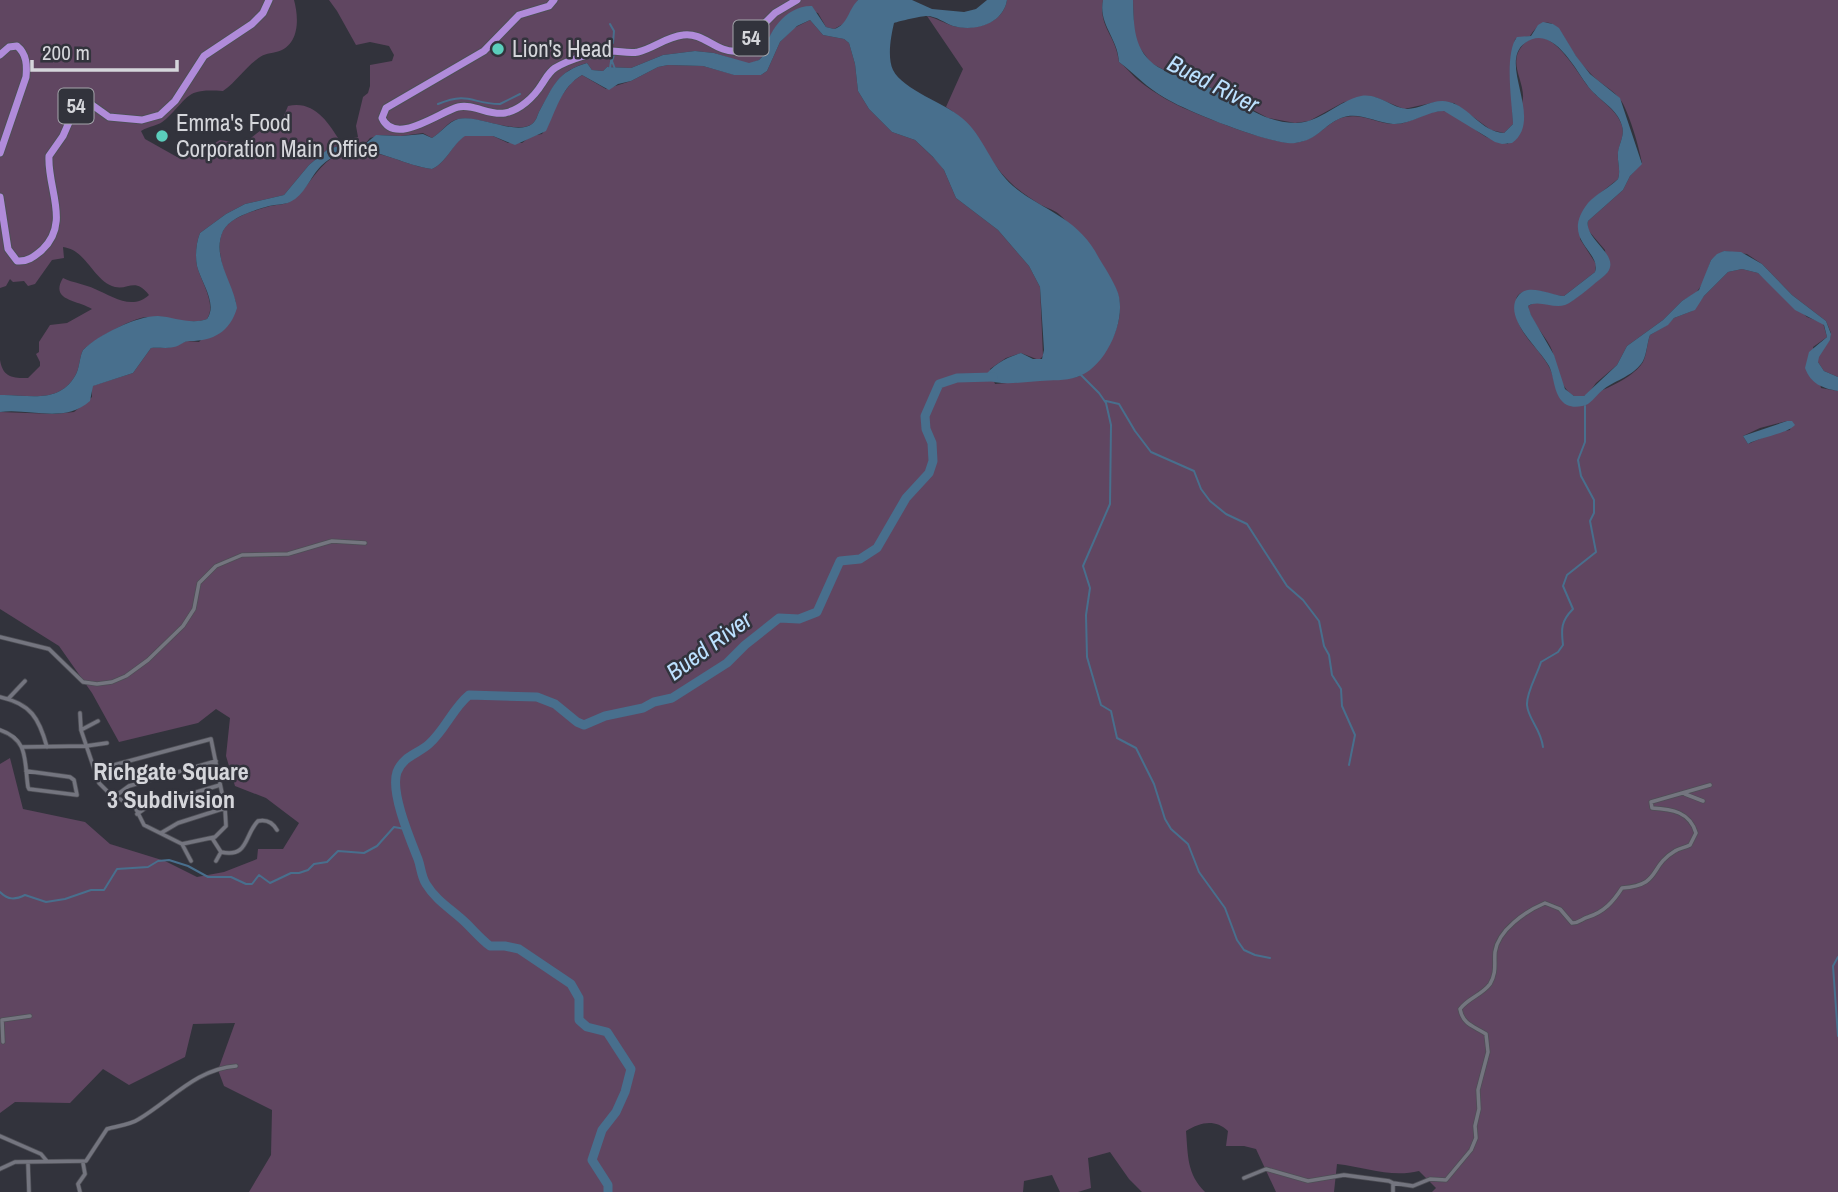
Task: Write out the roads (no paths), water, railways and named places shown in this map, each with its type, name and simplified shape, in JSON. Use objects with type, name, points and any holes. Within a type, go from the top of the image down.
[{"type":"highway","name":"54","points":[[0,197],[6,240],[11,255],[22,261],[32,258],[48,244],[54,232],[57,221],[56,204],[49,156],[64,136],[76,106],[88,102],[109,117],[116,118],[142,120],[157,117],[175,101],[204,56],[252,24],[263,13],[269,0]]},
{"type":"highway","name":"54","points":[[554,0],[549,6],[519,15],[484,51],[386,108],[382,118],[384,123],[393,128],[413,127],[463,106],[493,113],[507,113],[532,97],[554,69],[576,60],[613,52],[638,52],[673,37],[693,34],[722,49],[737,51],[775,13],[797,0]]},
{"type":"highway","points":[[0,55],[9,47],[17,46],[24,55],[27,68],[0,153]]},
{"type":"street","points":[[0,637],[49,649],[83,682],[112,682],[126,676],[148,660],[183,626],[194,608],[199,583],[216,566],[242,555],[288,554],[332,541],[365,543]]},
{"type":"street","points":[[8,699],[25,681]]},
{"type":"street","points":[[0,697],[29,710],[37,717],[47,747]]},
{"type":"street","points":[[80,713],[81,730],[99,783],[114,797],[130,804],[144,825],[183,844],[191,861]]},
{"type":"street","points":[[81,730],[98,721]]},
{"type":"street","points":[[0,730],[18,738],[22,747],[28,787],[31,790],[77,795],[74,780],[70,777],[26,771]]},
{"type":"street","points":[[95,770],[211,739],[226,826],[212,838],[183,844]]},
{"type":"street","points":[[22,747],[107,743]]},
{"type":"street","points":[[114,797],[129,786],[216,761]]},
{"type":"street","points":[[137,814],[147,807],[220,785]]},
{"type":"street","points":[[1244,1178],[1266,1169],[1308,1181],[1344,1175],[1413,1186],[1430,1179],[1446,1180],[1471,1150],[1476,1138],[1478,1090],[1488,1052],[1486,1034],[1465,1021],[1460,1009],[1483,992],[1490,983],[1497,967],[1497,941],[1529,911],[1545,902],[1560,909],[1572,923],[1579,923],[1586,917],[1600,913],[1615,900],[1622,888],[1639,887],[1648,882],[1673,851],[1690,845],[1696,832],[1684,815],[1670,809],[1653,808],[1651,802],[1710,785]]},
{"type":"street","points":[[1684,794],[1703,801]]},
{"type":"street","points":[[161,833],[178,823],[225,808]]},
{"type":"street","points":[[221,852],[233,853],[242,849],[251,829],[258,821],[274,824],[277,830]]},
{"type":"street","points":[[212,838],[221,852]]},
{"type":"street","points":[[216,860],[221,852]]},
{"type":"street","points":[[3,1042],[2,1020],[30,1016]]},
{"type":"street","points":[[0,1169],[15,1163],[46,1160],[82,1162],[93,1153],[107,1129],[137,1121],[197,1078],[215,1070],[236,1066]]},
{"type":"street","points":[[0,1136],[41,1154],[46,1160]]},
{"type":"street","points":[[29,1192],[29,1162],[33,1150]]},
{"type":"street","points":[[80,1192],[78,1184],[85,1174],[82,1162]]},
{"type":"street","points":[[1393,1183],[1393,1192]]},
{"type":"water","points":[[858,0],[912,0],[932,9],[964,12],[976,9],[987,0],[1007,0],[1000,15],[979,27],[961,28],[927,16],[894,23],[890,46],[891,65],[906,84],[955,112],[970,125],[1005,178],[1077,229],[1095,251],[1118,293],[1120,304],[1111,342],[1105,354],[1087,372],[1068,379],[1018,383],[983,378],[1000,363],[1021,353],[1033,359],[1042,359],[1044,350],[1040,287],[1029,266],[998,230],[956,198],[944,170],[933,157],[915,140],[892,132],[869,109],[858,91],[849,43],[844,39],[823,35],[810,20],[797,26],[780,42],[767,71],[761,75],[734,75],[703,66],[668,65],[609,90],[582,75],[564,93],[546,131],[515,145],[493,136],[465,136],[441,163],[432,169],[362,151],[348,151],[335,156],[321,166],[295,199],[243,215],[226,226],[220,241],[221,260],[237,308],[230,323],[219,334],[174,347],[151,348],[133,373],[93,386],[90,401],[69,412],[0,412],[0,395],[41,396],[60,391],[75,376],[83,350],[118,327],[139,319],[158,316],[189,321],[207,319],[210,300],[196,262],[200,233],[245,204],[284,195],[309,165],[328,149],[354,142],[364,145],[376,135],[423,134],[432,138],[451,123],[466,118],[516,128],[525,127],[535,121],[558,80],[569,71],[587,63],[592,70],[603,71],[607,67],[631,68],[663,55],[695,51],[714,53],[749,63],[763,56],[773,30],[794,10],[812,6],[826,27],[834,29],[845,21]]},
{"type":"water","points":[[1103,0],[1133,0],[1139,46],[1158,67],[1213,89],[1263,116],[1297,123],[1314,119],[1353,99],[1367,96],[1407,109],[1438,101],[1449,102],[1463,108],[1496,132],[1504,133],[1513,124],[1510,66],[1513,45],[1517,37],[1531,36],[1543,22],[1553,24],[1559,28],[1590,74],[1620,98],[1642,164],[1630,176],[1623,190],[1588,221],[1588,228],[1610,262],[1604,276],[1565,305],[1536,303],[1528,306],[1554,355],[1565,389],[1574,396],[1584,396],[1617,365],[1627,346],[1699,290],[1711,260],[1724,251],[1741,252],[1762,264],[1792,295],[1826,321],[1831,334],[1830,340],[1818,362],[1824,371],[1838,377],[1838,391],[1818,384],[1810,378],[1805,368],[1809,352],[1827,337],[1824,325],[1795,310],[1758,273],[1742,269],[1728,272],[1704,296],[1695,310],[1674,318],[1668,325],[1650,335],[1644,358],[1635,370],[1604,389],[1588,404],[1572,407],[1562,402],[1549,366],[1518,323],[1514,305],[1518,296],[1528,290],[1564,296],[1595,272],[1596,265],[1579,236],[1578,226],[1580,216],[1588,203],[1618,179],[1618,152],[1623,129],[1617,115],[1591,90],[1564,53],[1546,39],[1536,38],[1525,43],[1518,52],[1517,77],[1524,120],[1521,133],[1512,143],[1495,142],[1444,111],[1399,124],[1348,116],[1335,121],[1310,139],[1295,143],[1250,134],[1210,119],[1159,94],[1119,62],[1103,16]]},
{"type":"water","points":[[1792,421],[1795,425],[1786,431],[1748,444],[1743,436]]},
{"type":"waterway","points":[[610,24],[614,31],[613,43]]},
{"type":"waterway","points":[[610,68],[612,55]]},
{"type":"waterway","points":[[614,55],[612,61],[615,69]]},
{"type":"waterway","points":[[438,104],[464,98],[500,104],[520,94]]},
{"type":"waterway","points":[[1081,375],[1106,403],[1111,425],[1110,504],[1083,566],[1090,588],[1086,615],[1087,657],[1101,705],[1111,711],[1117,738],[1136,748],[1154,784],[1165,819],[1171,829],[1188,844],[1199,872],[1225,908],[1237,940],[1244,950],[1270,958]]},
{"type":"waterway","name":"Bued River","points":[[608,1192],[608,1185],[592,1160],[602,1130],[616,1112],[625,1092],[631,1069],[607,1032],[587,1027],[579,1020],[579,998],[571,984],[519,949],[490,946],[430,890],[423,878],[402,816],[396,791],[397,772],[407,759],[435,738],[469,695],[537,697],[555,704],[584,725],[605,716],[643,708],[672,698],[727,663],[779,618],[799,619],[817,612],[840,561],[860,559],[877,548],[906,498],[929,473],[933,461],[932,443],[926,429],[925,416],[939,384],[957,378],[993,377]]},
{"type":"waterway","points":[[1106,401],[1119,404],[1151,452],[1194,471],[1201,489],[1210,501],[1226,514],[1247,524],[1287,586],[1303,600],[1319,621],[1332,675],[1341,689],[1342,706],[1355,735],[1349,765]]},
{"type":"waterway","points":[[1543,747],[1528,710],[1528,695],[1541,662],[1558,652],[1563,645],[1563,625],[1573,609],[1563,586],[1567,575],[1596,552],[1590,521],[1594,513],[1594,500],[1581,476],[1578,460],[1585,442],[1585,406]]},
{"type":"waterway","points":[[0,892],[6,897],[18,898],[25,895],[46,902],[65,899],[91,890],[104,890],[117,869],[148,867],[158,861],[169,860],[208,877],[231,877],[252,884],[259,875],[270,883],[291,873],[308,870],[314,864],[327,862],[338,851],[364,853],[377,846],[394,827],[405,829]]},
{"type":"waterway","points":[[1838,957],[1833,966],[1838,1036]]},
{"type":"place","name":"Lion's Head","points":[[498,49]]},
{"type":"place","name":"Emma's Food Corporation Main Office","points":[[162,136]]},
{"type":"district","name":"Richgate Square 3 Subdivision","points":[[171,786]]}]
